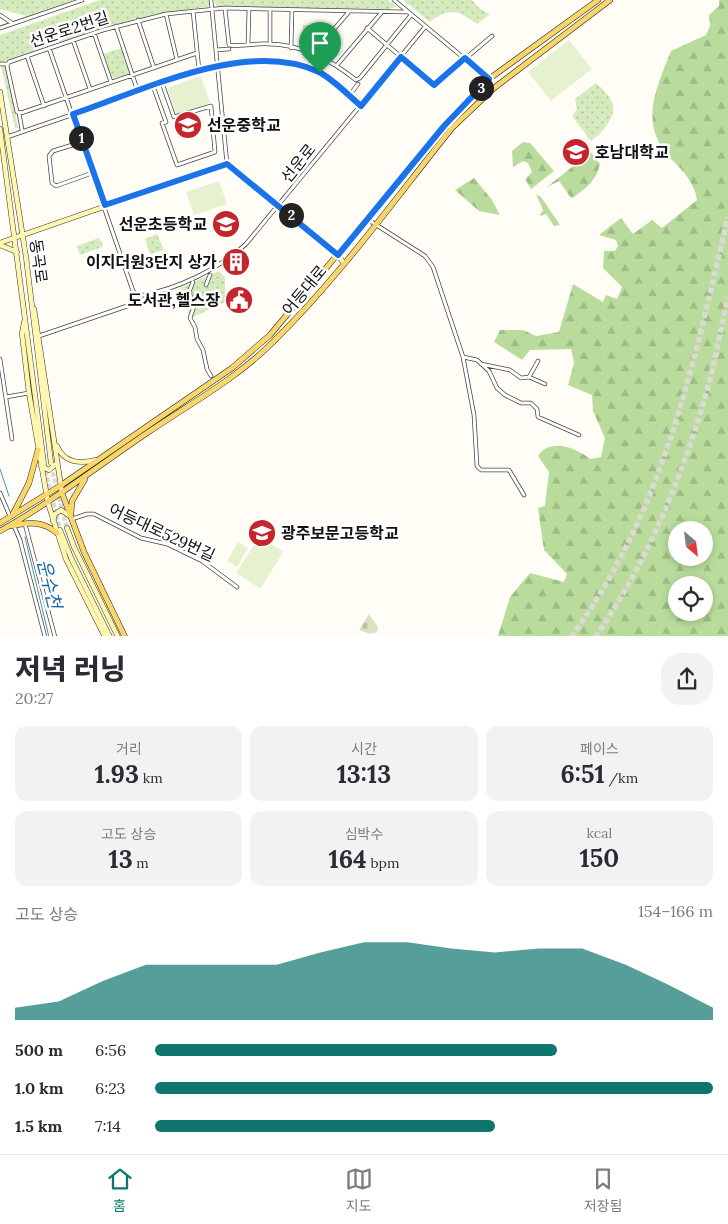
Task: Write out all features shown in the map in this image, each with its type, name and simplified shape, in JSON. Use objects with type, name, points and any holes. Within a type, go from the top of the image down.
[{"type":"main road","name":"어등대로","points":[[0,523],[60,486],[232,368],[270,335],[444,126],[489,79],[598,0]]},
{"type":"main road","name":"어등대로","points":[[2,530],[48,503],[242,370],[292,324],[374,226],[446,135],[472,106],[610,0]]},
{"type":"main road","name":"동곡로","points":[[0,92],[30,286],[54,463]]},
{"type":"main road","name":"동곡로","points":[[0,129],[15,236],[42,464]]},
{"type":"main road","points":[[0,244],[15,236],[227,164],[280,206],[338,255],[343,262]]},
{"type":"main road","points":[[0,244],[17,252]]},
{"type":"main road","points":[[30,286],[54,438],[54,463],[60,486],[84,552],[125,636]]},
{"type":"main road","points":[[25,318],[22,334],[29,393],[46,495],[53,522],[110,636]]},
{"type":"main road","points":[[54,438],[61,454],[68,460],[79,462],[100,459]]},
{"type":"main road","points":[[11,516],[29,483],[38,450]]},
{"type":"main road","points":[[42,464],[49,470],[54,463]]},
{"type":"main road","points":[[72,519],[72,501],[88,476]]},
{"type":"main road","points":[[53,522],[55,514],[61,510],[72,519]]},
{"type":"main road","points":[[2,530],[14,526],[38,523],[59,532],[66,559],[105,636]]},
{"type":"main road","points":[[67,528],[74,547],[118,636]]},
{"type":"street","points":[[1,28],[82,0]]},
{"type":"street","points":[[211,0],[227,164]]},
{"type":"street","points":[[394,0],[489,79]]},
{"type":"street","points":[[224,8],[228,44],[231,46],[270,44],[315,54],[337,65],[358,80],[411,15]]},
{"type":"street","name":"선운로2번길","points":[[8,64],[116,26],[166,14],[224,8],[407,12]]},
{"type":"street","points":[[248,44],[249,9]]},
{"type":"street","points":[[270,9],[270,44]]},
{"type":"street","points":[[291,48],[292,10]]},
{"type":"street","points":[[193,11],[199,70]]},
{"type":"street","points":[[309,69],[315,54],[348,12]]},
{"type":"street","points":[[337,65],[382,12]]},
{"type":"street","points":[[166,14],[177,60]]},
{"type":"street","points":[[0,15],[13,23]]},
{"type":"street","points":[[138,20],[154,68]]},
{"type":"street","points":[[116,26],[138,92]]},
{"type":"street","name":"선운로","points":[[39,336],[136,302],[139,296],[192,279],[229,259],[255,236],[425,27]]},
{"type":"street","points":[[367,28],[434,85],[492,36]]},
{"type":"street","points":[[94,33],[111,82]]},
{"type":"street","points":[[73,40],[90,90]]},
{"type":"street","points":[[50,48],[133,291],[139,296]]},
{"type":"street","points":[[216,50],[229,49]]},
{"type":"street","points":[[19,113],[197,53]]},
{"type":"street","points":[[27,56],[44,106]]},
{"type":"street","points":[[7,137],[22,130],[199,70],[217,65],[268,60],[320,73],[361,106]]},
{"type":"street","points":[[0,64],[8,64],[22,130]]},
{"type":"street","points":[[153,86],[166,122],[162,123],[177,165],[215,152],[211,106],[174,118],[162,83]]},
{"type":"street","points":[[349,96],[358,84]]},
{"type":"street","points":[[82,142],[53,151],[49,156],[52,183],[56,186],[92,173]]},
{"type":"street","points":[[366,219],[374,226],[429,260],[438,277],[462,357],[474,415],[477,466],[481,470],[509,470],[524,496]]},
{"type":"street","points":[[206,285],[210,275]]},
{"type":"street","points":[[193,282],[189,292],[194,306],[190,318],[195,327],[196,339],[202,350],[207,369],[212,376]]},
{"type":"street","points":[[462,357],[481,364],[510,370],[521,378],[529,377],[545,384]]},
{"type":"street","points":[[0,359],[12,439]]},
{"type":"street","points":[[529,377],[538,361]]},
{"type":"street","points":[[481,364],[489,371],[497,388],[505,395],[521,403],[531,403],[538,409],[538,417],[579,435]]},
{"type":"street","points":[[6,397],[29,393]]},
{"type":"street","points":[[0,493],[11,516]]},
{"type":"street","name":"어등대로529번길","points":[[72,519],[87,514],[94,514],[141,538],[167,544],[197,559],[237,587]]},
{"type":"street","points":[[25,524],[55,636]]},
{"type":"street","points":[[14,526],[20,540],[45,636]]},
{"type":"green space","points":[[0,0],[74,0],[26,16],[0,9]]},
{"type":"green space","points":[[100,0],[209,0],[209,5],[207,7],[181,10],[130,21],[5,61],[18,127],[15,128],[0,61],[0,35]]},
{"type":"green space","points":[[214,0],[388,0],[397,7],[388,9],[217,7]]},
{"type":"green space","points":[[403,0],[472,0],[480,9],[490,14],[477,24],[465,16],[454,12],[443,14],[430,22]]},
{"type":"green space","points":[[719,0],[728,0],[728,636],[498,636],[510,597],[530,573],[564,582],[567,574],[544,550],[538,508],[545,506],[549,472],[538,456],[549,447],[563,446],[577,451],[590,459],[601,457],[605,438],[593,411],[592,395],[568,385],[574,363],[571,349],[530,350],[522,360],[494,342],[500,330],[523,330],[536,336],[559,332],[573,284],[603,302],[606,295],[617,299],[622,287],[603,268],[604,251],[615,251],[618,246],[616,240],[599,235],[621,218],[633,234],[652,220],[662,228],[697,200],[694,188],[688,178],[661,146],[655,133],[653,106],[660,79],[671,51],[706,35],[710,26],[709,15],[719,6]]},
{"type":"green space","points":[[303,25],[333,26],[313,51],[303,49]]},
{"type":"green space","points":[[569,40],[592,69],[551,101],[528,72]]},
{"type":"green space","points":[[122,48],[130,74],[112,78],[103,54]]},
{"type":"green space","points":[[201,76],[210,103],[176,114],[167,88]]},
{"type":"green space","points":[[596,83],[610,99],[613,110],[610,121],[599,135],[591,141],[572,116],[577,109],[575,99]]},
{"type":"green space","points":[[523,142],[530,143],[554,171],[531,189],[525,179],[532,172],[528,163],[523,161],[513,167],[512,151]]},
{"type":"green space","points":[[591,152],[600,164],[593,179],[583,190],[571,198],[559,181],[547,187]]},
{"type":"green space","points":[[474,178],[492,200],[500,215],[479,211],[455,190]]},
{"type":"green space","points":[[219,181],[227,204],[194,215],[186,192]]},
{"type":"green space","points":[[536,194],[541,197],[560,225],[554,226],[546,214],[539,216],[543,210]]},
{"type":"green space","points":[[157,234],[164,250],[150,254],[145,239]]},
{"type":"green space","points":[[99,238],[103,244],[102,247],[80,255],[77,246]]},
{"type":"green space","points":[[219,271],[225,277],[225,302],[191,318],[180,288]]},
{"type":"green space","points":[[260,536],[283,552],[261,588],[259,588],[236,573]]},
{"type":"green space","points":[[238,542],[248,548],[237,567],[227,561]]},
{"type":"green space","points":[[369,614],[378,627],[377,632],[370,634],[359,630]]},
{"type":"waterway","name":"운수천","points":[[0,469],[9,496]]},
{"type":"waterway","name":"운수천","points":[[25,537],[49,636]]},
{"type":"tunnel","points":[[572,636],[603,589],[630,539],[652,488],[671,436],[687,382],[728,217]]},
{"type":"tunnel","points":[[596,636],[632,579],[675,485],[708,387],[728,298]]},
{"type":"tunnel","points":[[44,465],[60,530]]},
{"type":"tunnel","points":[[51,466],[67,528]]},
{"type":"place","name":"선운중학교","points":[[188,125]]},
{"type":"place","name":"호남대학교","points":[[576,152]]},
{"type":"place","name":"선운초등학교","points":[[226,224]]},
{"type":"place","name":"이지더원3단지 상가","points":[[236,262]]},
{"type":"place","name":"도서관,헬스장","points":[[239,300]]},
{"type":"place","name":"광주보문고등학교","points":[[262,533]]},
{"type":"route","points":[[401,57],[434,85],[465,58],[489,79],[444,126],[338,255],[227,164],[105,205],[92,173],[73,114],[217,65],[268,60],[320,73],[361,106],[401,57]]}]
